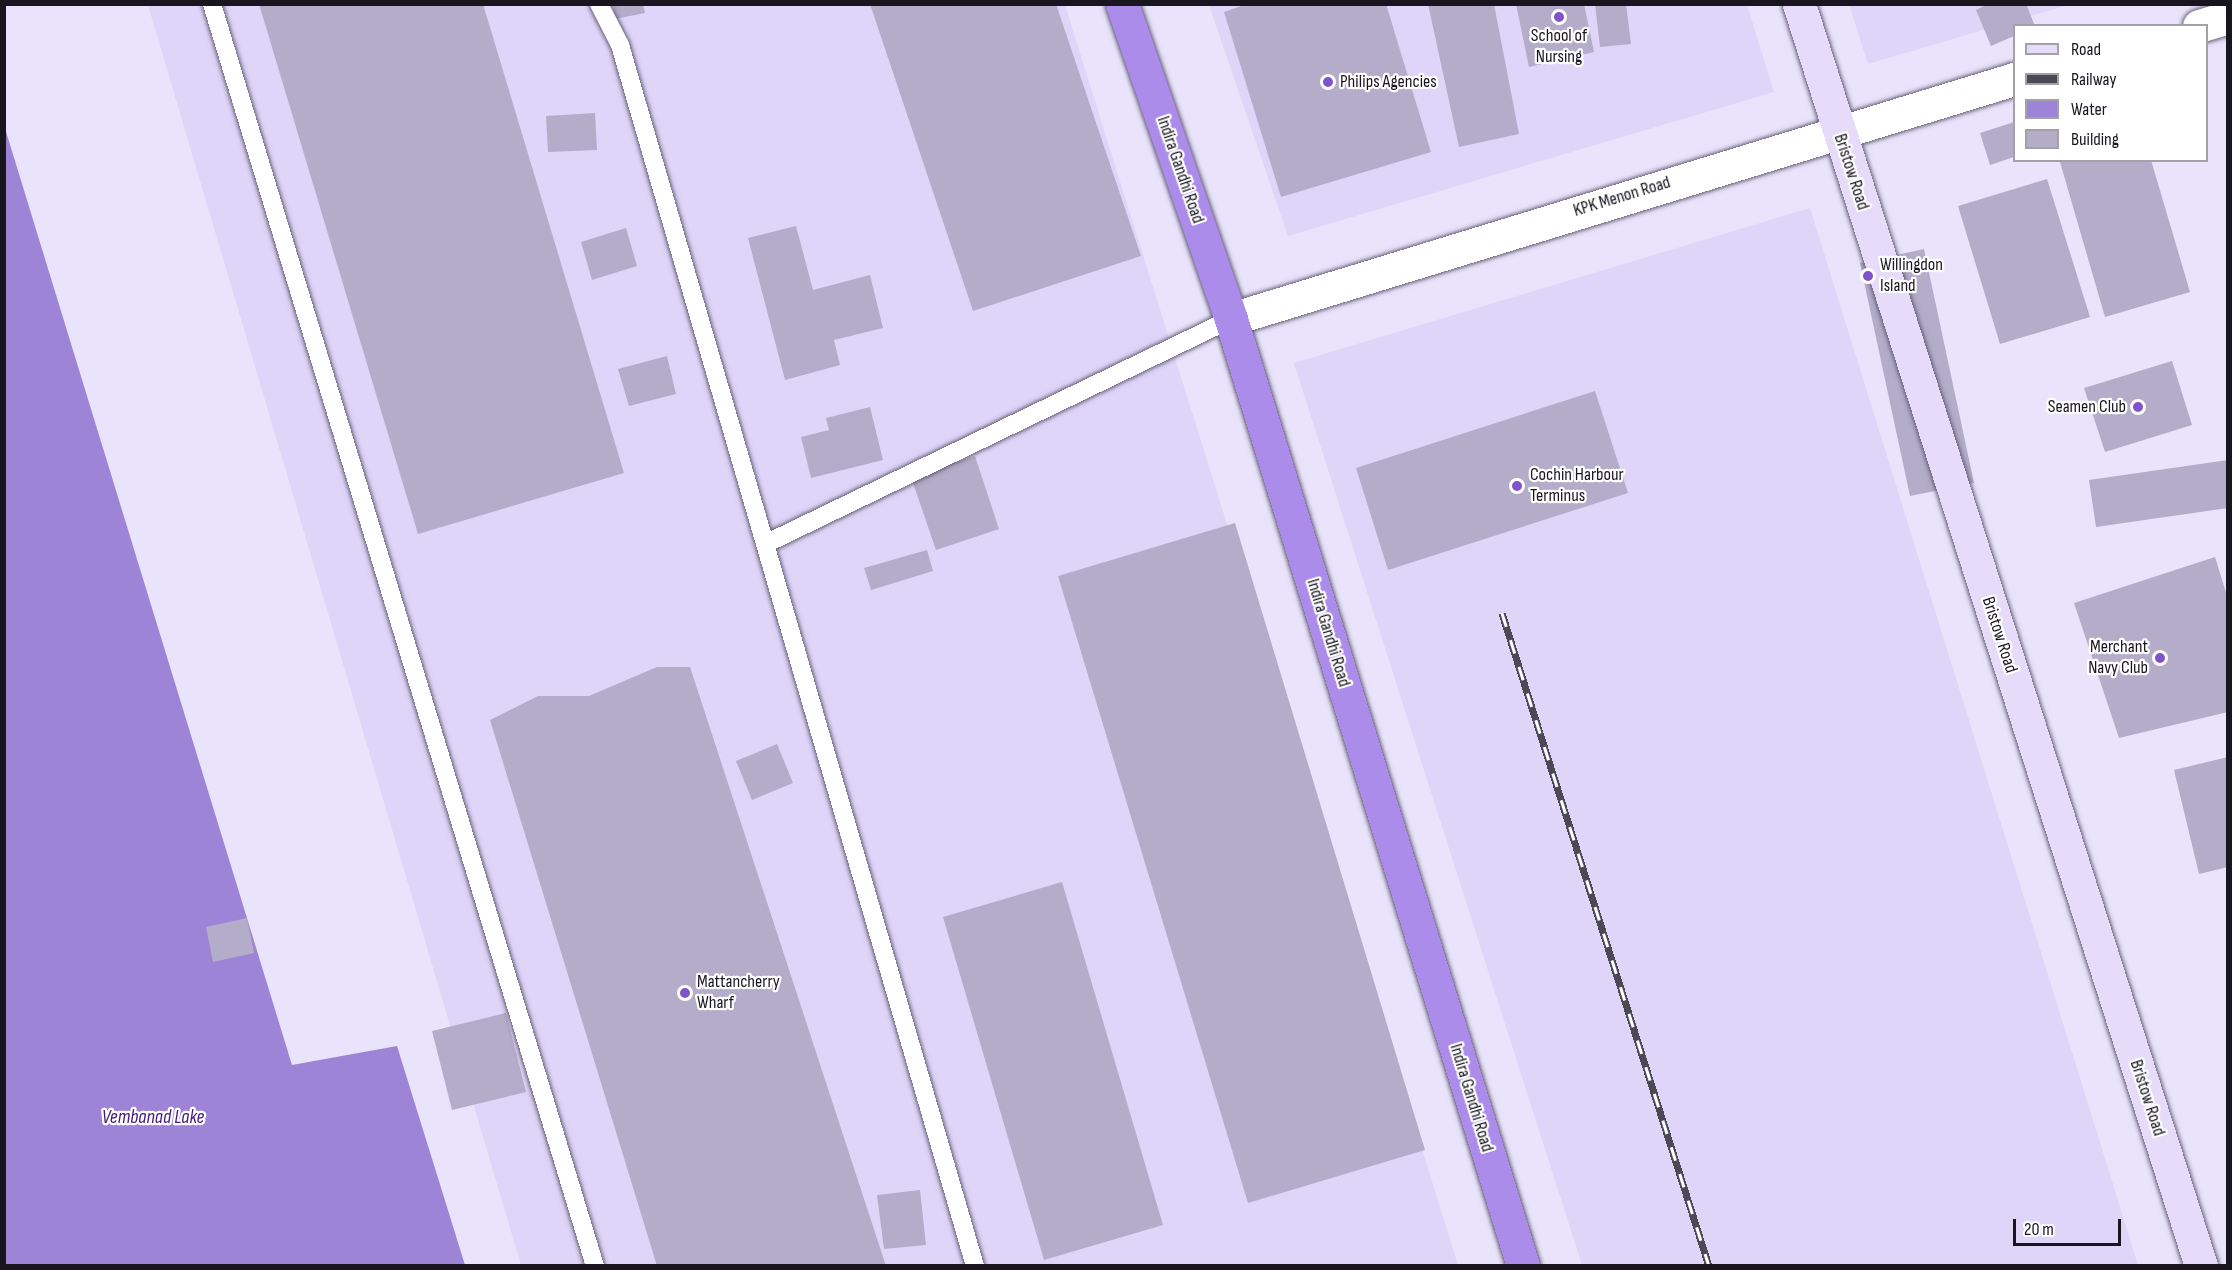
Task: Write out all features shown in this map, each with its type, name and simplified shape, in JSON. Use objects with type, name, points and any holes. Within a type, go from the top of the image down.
[{"type":"highway","name":"Indira Gandhi Road","points":[[1122,4],[1231,319],[1523,1266]]},
{"type":"street","name":"Bristow Road","points":[[1799,4],[2201,1266]]},
{"type":"street","points":[[2205,24],[2228,17]]},
{"type":"street","name":"KPK Menon Road","points":[[1231,319],[1838,130],[2013,79]]},
{"type":"lane","points":[[212,4],[595,1266]]},
{"type":"lane","points":[[598,4],[620,45],[975,1266]]},
{"type":"lane","points":[[765,544],[1231,319]]},
{"type":"shaded area","points":[[1849,4],[2068,5],[1868,64]]},
{"type":"shaded area","points":[[148,5],[1065,5],[1458,1265],[521,1265]]},
{"type":"shaded area","points":[[1209,5],[1747,5],[1774,92],[1288,236]]},
{"type":"shaded area","points":[[1810,208],[2138,1265],[1582,1265],[1294,363]]},
{"type":"water","name":"Vembanad Lake","points":[[4,125],[292,1065],[397,1046],[465,1265],[5,1265]]},
{"type":"building","points":[[259,4],[483,4],[624,473],[418,534]]},
{"type":"building","points":[[613,4],[643,4],[645,13],[615,19]]},
{"type":"building","points":[[870,4],[1056,4],[1141,256],[973,311]]},
{"type":"building","name":"Philips Agencies","points":[[1247,4],[1386,4],[1431,152],[1281,197],[1224,12]]},
{"type":"building","points":[[1428,4],[1494,4],[1519,134],[1459,147]]},
{"type":"building","points":[[1516,4],[1584,4],[1594,52],[1529,67]]},
{"type":"building","points":[[1595,4],[1626,4],[1631,44],[1600,47]]},
{"type":"building","points":[[1988,4],[2026,4],[2034,24],[2013,24],[2013,36],[1991,46],[1976,10]]},
{"type":"building","points":[[595,113],[597,150],[548,152],[546,116]]},
{"type":"building","points":[[2013,122],[2013,157],[1990,165],[1980,133]]},
{"type":"building","points":[[2060,162],[2152,162],[2190,292],[2105,317]]},
{"type":"building","points":[[2047,179],[2090,317],[2000,344],[1958,206]]},
{"type":"building","points":[[796,226],[813,290],[870,275],[883,328],[834,340],[840,365],[785,380],[748,238]]},
{"type":"building","points":[[626,228],[637,266],[592,280],[581,242]]},
{"type":"building","points":[[1924,249],[1974,483],[1910,496],[1860,263]]},
{"type":"building","points":[[667,356],[676,394],[629,406],[618,369]]},
{"type":"building","name":"Seamen Club","points":[[2172,361],[2192,425],[2105,452],[2084,388]]},
{"type":"building","points":[[1595,391],[1628,493],[1388,570],[1356,468]]},
{"type":"building","points":[[870,407],[883,460],[811,478],[801,437],[829,430],[826,418]]},
{"type":"building","points":[[975,456],[999,529],[936,550],[911,477]]},
{"type":"building","points":[[2228,460],[2228,508],[2096,527],[2089,480]]},
{"type":"building","points":[[1235,523],[1425,1150],[1248,1203],[1058,576]]},
{"type":"building","points":[[927,550],[933,571],[871,590],[864,568]]},
{"type":"building","name":"Merchant Navy Club","points":[[2215,557],[2228,599],[2228,712],[2119,738],[2074,603]]},
{"type":"building","name":"Mattancherry Wharf","points":[[657,667],[690,667],[886,1266],[657,1266],[490,720],[538,696],[589,696]]},
{"type":"building","points":[[777,744],[793,783],[752,800],[736,761]]},
{"type":"building","points":[[2228,757],[2228,867],[2199,874],[2174,770]]},
{"type":"building","points":[[1062,882],[1163,1225],[1044,1260],[943,917]]},
{"type":"building","points":[[247,918],[254,953],[213,962],[206,927]]},
{"type":"building","points":[[506,1013],[526,1092],[452,1110],[432,1031]]},
{"type":"building","points":[[920,1190],[926,1245],[884,1249],[877,1195]]},
{"type":"railway","points":[[1502,613],[1709,1266]]},
{"type":"place","name":"School of Nursing","points":[[1559,17]]},
{"type":"place","name":"Philips Agencies","points":[[1328,82]]},
{"type":"place","name":"Willingdon Island","points":[[1868,276]]},
{"type":"place","name":"Seamen Club","points":[[2138,407]]},
{"type":"place","name":"Cochin Harbour Terminus","points":[[1517,486]]},
{"type":"place","name":"Merchant Navy Club","points":[[2160,658]]},
{"type":"place","name":"Mattancherry Wharf","points":[[685,993]]}]
